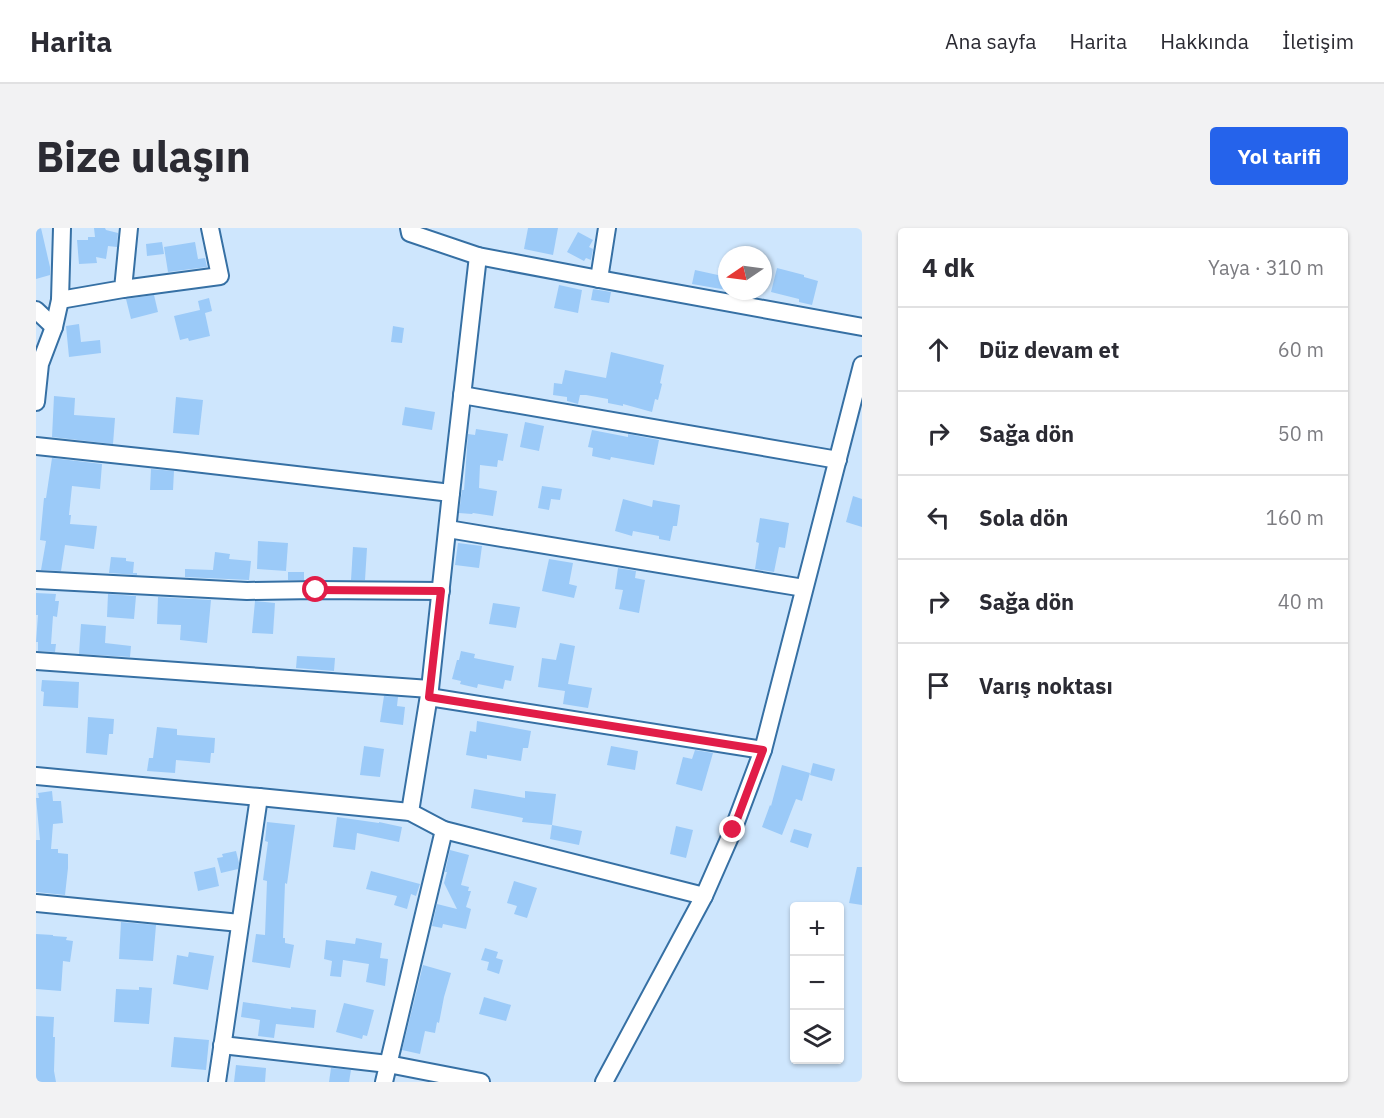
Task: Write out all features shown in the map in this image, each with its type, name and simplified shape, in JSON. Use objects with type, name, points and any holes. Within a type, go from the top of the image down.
[{"type":"street","points":[[36,402],[40,364],[47,335],[60,300],[62,228]]},
{"type":"street","points":[[123,289],[129,228]]},
{"type":"street","points":[[60,300],[220,276],[210,228]]},
{"type":"street","points":[[409,228],[410,232],[478,256],[862,327]]},
{"type":"street","points":[[599,279],[607,228]]},
{"type":"street","points":[[410,812],[429,693],[478,256]]},
{"type":"street","points":[[36,310],[47,335]]},
{"type":"street","points":[[604,1082],[704,896],[733,830],[763,750],[862,365]]},
{"type":"street","points":[[462,395],[838,460]]},
{"type":"street","points":[[36,446],[451,493]]},
{"type":"street","points":[[448,529],[804,588]]},
{"type":"street","points":[[36,580],[247,591],[441,591]]},
{"type":"street","points":[[36,661],[429,693],[763,750]]},
{"type":"street","points":[[36,776],[410,812],[444,830],[704,896]]},
{"type":"street","points":[[217,1082],[259,797]]},
{"type":"street","points":[[384,1082],[444,830]]},
{"type":"street","points":[[36,903],[240,923]]},
{"type":"street","points":[[222,1045],[388,1064],[480,1082]]},
{"type":"building","points":[[36,228],[41,228],[50,275],[36,279]]},
{"type":"building","points":[[94,228],[105,228],[118,233],[117,247],[108,246],[106,259],[96,257],[97,263],[79,264],[77,240],[88,240],[88,237],[95,237]]},
{"type":"building","points":[[528,228],[558,228],[553,255],[524,249]]},
{"type":"building","points":[[578,232],[593,240],[589,247],[593,249],[591,260],[586,258],[584,261],[567,252]]},
{"type":"building","points":[[162,242],[164,254],[147,256],[146,244]]},
{"type":"building","points":[[195,242],[198,259],[205,258],[207,267],[168,272],[164,247]]},
{"type":"building","points":[[777,268],[818,281],[812,305],[772,292]]},
{"type":"building","points":[[695,270],[718,275],[718,288],[692,284]]},
{"type":"building","points":[[559,285],[582,290],[578,313],[554,308]]},
{"type":"building","points":[[593,289],[611,292],[609,303],[591,300]]},
{"type":"building","points":[[154,295],[158,312],[131,319],[126,299]]},
{"type":"building","points":[[209,298],[212,311],[205,313],[210,336],[189,341],[188,338],[180,340],[174,316],[200,310],[198,301]]},
{"type":"building","points":[[79,324],[81,342],[100,340],[101,353],[69,357],[66,326]]},
{"type":"building","points":[[393,326],[404,328],[402,343],[391,342]]},
{"type":"building","points":[[611,352],[664,365],[658,400],[655,399],[652,412],[623,404],[623,406],[608,403],[608,399],[586,395],[580,395],[578,404],[567,401],[567,397],[553,395],[554,383],[562,384],[565,370],[606,378]]},
{"type":"building","points":[[54,396],[75,398],[74,415],[115,418],[113,444],[52,437]]},
{"type":"building","points":[[176,397],[203,400],[199,435],[173,433]]},
{"type":"building","points":[[405,407],[435,412],[432,430],[402,425]]},
{"type":"building","points":[[525,422],[544,426],[539,451],[520,447]]},
{"type":"building","points":[[476,429],[508,434],[503,461],[498,460],[497,467],[480,465],[479,488],[497,491],[493,516],[459,513],[462,490],[464,490],[468,434],[475,435]]},
{"type":"building","points":[[592,430],[659,440],[654,465],[592,456],[593,448],[588,447]]},
{"type":"building","points":[[52,458],[102,464],[100,489],[72,486],[69,515],[71,515],[70,524],[97,526],[94,549],[65,545],[61,571],[41,570],[46,541],[40,540],[44,498],[46,498]]},
{"type":"building","points":[[151,469],[174,471],[173,490],[150,490]]},
{"type":"building","points":[[542,486],[562,489],[560,500],[551,499],[549,510],[538,508]]},
{"type":"building","points":[[853,496],[862,499],[862,527],[846,522]]},
{"type":"building","points":[[623,499],[652,507],[653,500],[680,505],[677,526],[673,526],[670,541],[659,539],[659,536],[633,531],[632,536],[615,531]]},
{"type":"building","points":[[760,518],[789,523],[785,548],[779,547],[774,572],[755,569]]},
{"type":"building","points":[[258,541],[288,543],[286,571],[257,569]]},
{"type":"building","points":[[458,543],[482,546],[479,568],[455,565]]},
{"type":"building","points":[[353,547],[367,548],[365,580],[351,580]]},
{"type":"building","points":[[215,552],[230,554],[229,559],[251,561],[249,580],[185,577],[185,569],[213,570]]},
{"type":"building","points":[[111,557],[126,558],[126,561],[134,562],[133,573],[137,575],[109,573]]},
{"type":"building","points":[[549,559],[573,563],[569,584],[577,586],[574,598],[542,591]]},
{"type":"building","points":[[618,568],[636,571],[635,578],[645,580],[639,613],[619,609],[623,590],[615,589]]},
{"type":"building","points":[[288,572],[304,572],[304,580],[288,580]]},
{"type":"building","points":[[36,593],[56,594],[55,601],[59,601],[57,617],[53,616],[51,644],[56,644],[55,652],[38,651]]},
{"type":"building","points":[[108,594],[136,596],[134,619],[107,617]]},
{"type":"building","points":[[158,597],[211,600],[207,643],[180,640],[181,625],[157,624]]},
{"type":"building","points":[[255,601],[275,603],[273,634],[252,633]]},
{"type":"building","points":[[493,603],[520,607],[516,628],[489,624]]},
{"type":"building","points":[[81,624],[106,626],[105,643],[131,646],[130,657],[79,654]]},
{"type":"building","points":[[560,643],[575,646],[568,684],[592,688],[588,708],[563,704],[565,691],[538,687],[542,658],[556,660]]},
{"type":"building","points":[[461,651],[475,654],[474,658],[514,666],[511,681],[505,680],[503,689],[478,684],[477,688],[460,684],[461,681],[452,679]]},
{"type":"building","points":[[297,656],[335,658],[334,671],[296,668]]},
{"type":"building","points":[[42,680],[79,682],[78,708],[43,706]]},
{"type":"building","points":[[384,696],[398,697],[397,706],[405,707],[403,725],[380,722]]},
{"type":"building","points":[[88,717],[114,719],[113,734],[109,734],[107,755],[86,753]]},
{"type":"building","points":[[477,721],[531,731],[528,748],[523,748],[521,761],[487,755],[487,759],[466,755],[470,731],[476,732]]},
{"type":"building","points":[[157,727],[177,729],[177,735],[215,738],[214,753],[211,753],[210,763],[176,760],[175,773],[147,771],[149,758],[153,758]]},
{"type":"building","points":[[364,746],[384,749],[380,777],[360,775]]},
{"type":"building","points":[[611,746],[638,751],[635,770],[607,765]]},
{"type":"building","points":[[695,750],[713,753],[702,791],[676,784],[683,757],[692,759]]},
{"type":"building","points":[[813,763],[835,769],[832,781],[810,775]]},
{"type":"building","points":[[782,765],[810,773],[802,801],[796,799],[782,835],[762,827],[771,806]]},
{"type":"building","points":[[474,789],[525,798],[525,791],[556,794],[552,825],[522,822],[523,818],[471,808]]},
{"type":"building","points":[[52,791],[53,801],[61,801],[63,823],[53,824],[51,849],[58,849],[58,853],[68,854],[65,895],[36,892],[36,840],[40,840],[36,798],[39,798],[38,793]]},
{"type":"building","points":[[337,817],[402,827],[399,842],[357,833],[355,850],[333,847]]},
{"type":"building","points":[[267,822],[295,825],[287,884],[285,883],[283,938],[285,938],[285,943],[294,945],[290,968],[252,962],[256,934],[265,935],[267,881],[263,880],[268,842],[265,841]]},
{"type":"building","points":[[552,825],[582,831],[579,845],[550,839]]},
{"type":"building","points":[[676,826],[693,830],[686,858],[670,854]]},
{"type":"building","points":[[794,829],[812,834],[808,848],[790,842]]},
{"type":"building","points":[[450,850],[469,855],[461,885],[469,887],[468,891],[471,891],[466,907],[471,909],[466,929],[443,924],[442,928],[432,926],[437,904],[457,909],[444,883]]},
{"type":"building","points":[[236,851],[238,869],[221,873],[217,858],[223,857],[222,854]]},
{"type":"building","points":[[215,867],[219,886],[198,891],[194,872]]},
{"type":"building","points":[[857,867],[862,867],[862,905],[849,903]]},
{"type":"building","points":[[371,871],[420,884],[416,896],[411,894],[407,909],[394,905],[397,896],[366,889]]},
{"type":"building","points":[[514,881],[537,888],[527,918],[514,914],[517,906],[507,903]]},
{"type":"building","points":[[121,922],[156,925],[153,961],[119,959]]},
{"type":"building","points":[[36,934],[67,937],[66,940],[73,941],[70,962],[63,961],[61,991],[36,989]]},
{"type":"building","points":[[356,938],[382,943],[380,958],[388,959],[385,986],[366,982],[369,964],[343,960],[341,977],[330,976],[332,961],[324,959],[326,940],[355,944]]},
{"type":"building","points":[[485,948],[498,952],[496,958],[503,960],[499,974],[487,970],[489,962],[481,960]]},
{"type":"building","points":[[189,952],[214,956],[208,990],[173,984],[177,955],[188,957]]},
{"type":"building","points":[[423,965],[451,973],[439,1023],[437,1022],[435,1033],[425,1031],[420,1054],[402,1050]]},
{"type":"building","points":[[139,987],[152,988],[149,1024],[114,1022],[116,989],[139,990]]},
{"type":"building","points":[[484,997],[511,1005],[506,1021],[479,1014]]},
{"type":"building","points":[[243,1002],[316,1010],[314,1028],[276,1024],[274,1038],[258,1036],[260,1020],[241,1017]]},
{"type":"building","points":[[344,1003],[374,1010],[367,1036],[363,1035],[362,1039],[336,1032]]},
{"type":"building","points":[[36,1016],[54,1017],[56,1082],[36,1082]]},
{"type":"building","points":[[174,1037],[209,1040],[206,1070],[171,1067]]},
{"type":"building","points":[[236,1065],[266,1068],[265,1082],[234,1082]]},
{"type":"building","points":[[331,1068],[351,1070],[349,1082],[329,1082]]},
{"type":"route","points":[[316,590],[441,591],[429,697],[763,750],[733,830]]}]
